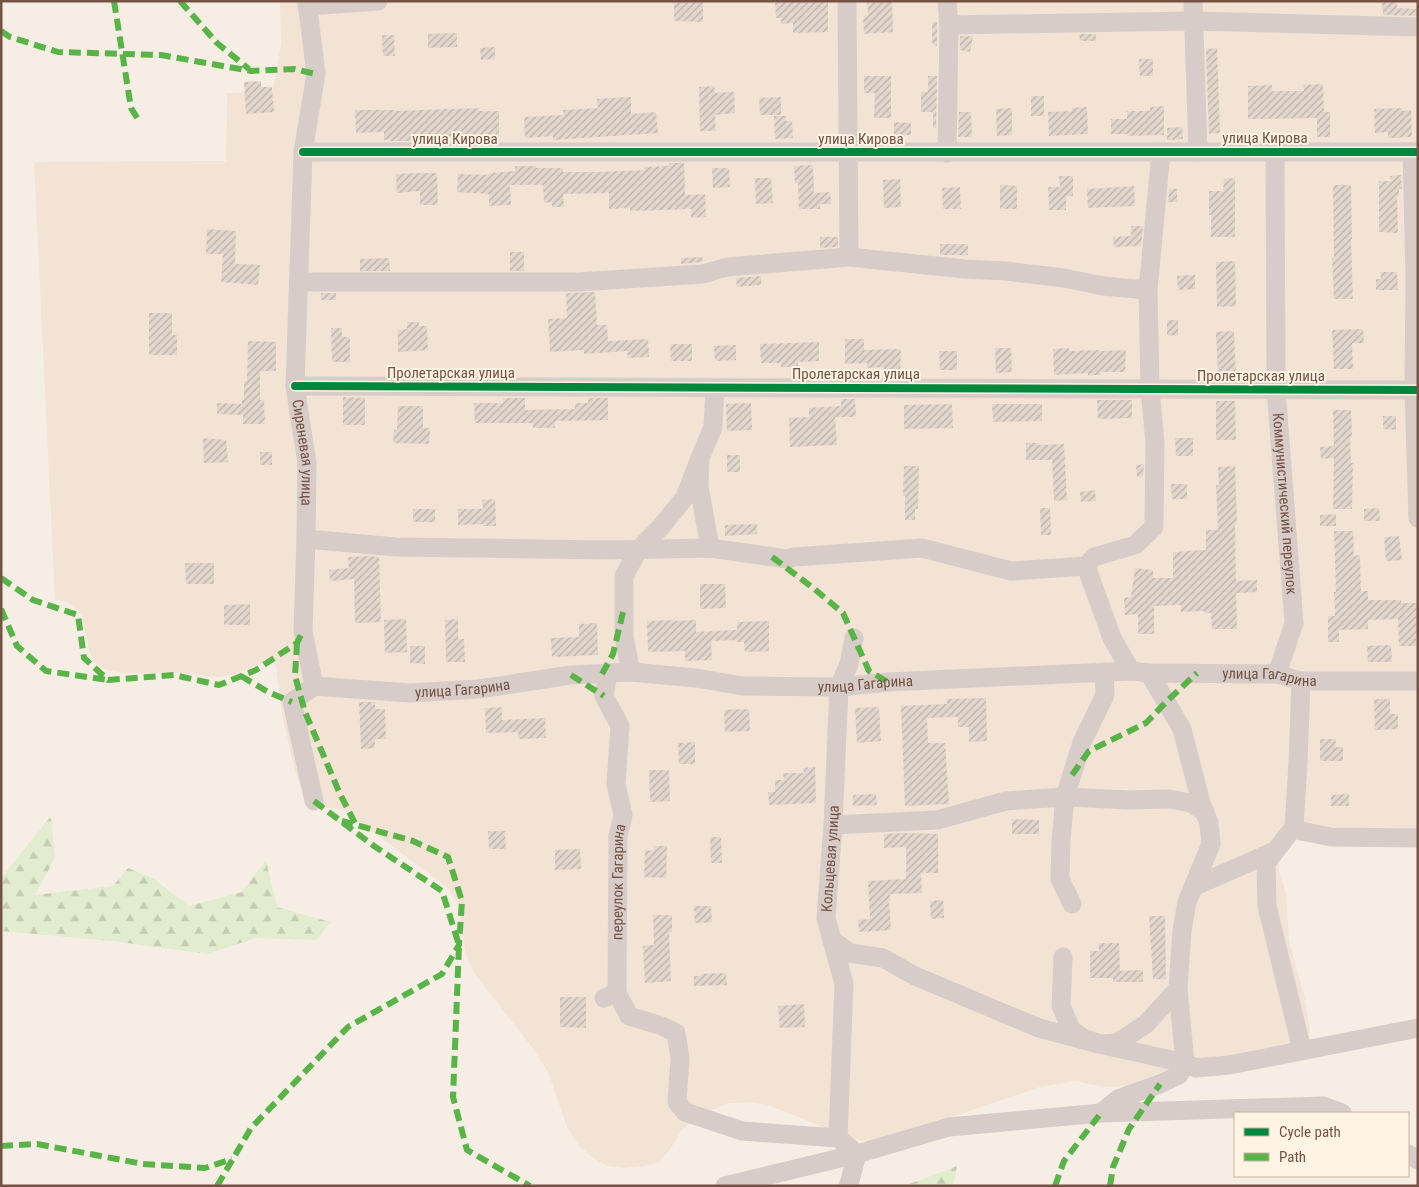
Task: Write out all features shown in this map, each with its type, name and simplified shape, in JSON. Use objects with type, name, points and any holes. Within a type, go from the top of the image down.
[{"type":"street","points":[[307,4],[378,1]]},
{"type":"street","points":[[847,1],[849,257]]},
{"type":"street","points":[[947,1],[949,25],[947,153]]},
{"type":"street","points":[[1193,1],[1198,152]]},
{"type":"street","name":"Сиреневая улица","points":[[307,4],[316,74],[303,152],[295,386],[307,462],[303,631],[314,686]]},
{"type":"street","points":[[949,25],[1193,21],[1418,27]]},
{"type":"street","name":"улица Кирова","points":[[303,152],[1415,152]]},
{"type":"street","points":[[306,539],[396,547],[710,548],[788,559],[794,557],[922,548],[1011,571],[1086,566],[1094,557],[1135,545],[1154,527],[1156,444],[1150,389],[1148,290],[1161,152]]},
{"type":"street","name":"Коммунистический переулок","points":[[1275,152],[1276,390],[1294,623],[1277,674]]},
{"type":"street","points":[[1415,152],[1418,518]]},
{"type":"street","points":[[299,282],[578,282],[703,274],[727,267],[849,257],[965,269],[1006,270],[1064,278],[1103,286],[1148,290]]},
{"type":"street","name":"Пролетарская улица","points":[[295,386],[1416,390]]},
{"type":"street","points":[[632,672],[624,637],[624,576],[639,549],[661,527],[685,497],[713,428],[716,388]]},
{"type":"street","points":[[700,458],[699,486],[710,548]]},
{"type":"street","points":[[1086,566],[1112,638],[1182,729],[1204,812],[1209,823],[1211,844],[1187,902],[1182,930],[1178,989],[1185,1062],[1179,1075],[1118,1099],[1101,1113]]},
{"type":"street","name":"Кольцевая улица","points":[[838,1138],[844,984],[826,918],[839,687],[849,664],[854,638]]},
{"type":"street","name":"улица Гагарина","points":[[314,686],[410,693],[479,689],[571,675],[632,672],[696,678],[743,686],[839,687],[888,682],[1104,672],[1277,674],[1300,681],[1418,681]]},
{"type":"street","points":[[1072,904],[1060,879],[1060,840],[1066,797],[1082,742],[1105,695],[1104,672]]},
{"type":"street","name":"переулок Гагарина","points":[[608,673],[604,696],[620,726],[616,784],[624,815],[618,836],[610,996],[629,1016],[662,1026],[676,1033],[680,1058],[677,1102],[685,1112],[742,1131],[838,1138]]},
{"type":"street","points":[[1300,681],[1294,827],[1266,863],[1267,906],[1302,1050]]},
{"type":"street","points":[[314,686],[292,702],[314,801]]},
{"type":"street","points":[[832,825],[937,820],[1006,801],[1066,797],[1129,800],[1169,799],[1191,803],[1204,812]]},
{"type":"street","points":[[1294,827],[1301,831],[1330,837],[1418,838]]},
{"type":"street","points":[[1193,887],[1275,852]]},
{"type":"street","points":[[832,940],[850,953],[884,958],[915,976],[1039,1028],[1099,1044],[1185,1062],[1196,1068],[1229,1065],[1418,1028]]},
{"type":"street","points":[[1063,957],[1060,1006],[1071,1029],[1083,1038],[1099,1044],[1118,1043],[1146,1024],[1178,989]]},
{"type":"street","points":[[724,1186],[857,1154],[949,1126],[1101,1113],[1323,1106],[1339,1112]]},
{"type":"street","points":[[838,1138],[857,1154]]},
{"type":"street","points":[[848,1186],[857,1154]]},
{"type":"shaded area","points":[[280,1],[1418,1],[1418,837],[1303,824],[1277,848],[1279,870],[1286,893],[1289,941],[1304,994],[1310,1032],[1303,1042],[1133,1086],[1103,1087],[1076,1081],[1040,1087],[908,1132],[870,1142],[852,1139],[768,1105],[752,1102],[729,1103],[698,1116],[681,1131],[659,1163],[624,1168],[608,1166],[593,1158],[579,1146],[567,1127],[548,1072],[531,1046],[474,973],[465,953],[458,905],[449,889],[343,809],[308,807],[295,771],[282,714],[275,657],[233,675],[216,677],[180,673],[122,673],[106,670],[93,661],[82,615],[68,602],[55,600],[34,162],[226,161],[227,93],[273,91],[281,43]]},
{"type":"green space","points":[[51,816],[55,858],[35,895],[113,886],[128,868],[154,879],[189,906],[242,892],[266,860],[277,907],[330,922],[317,940],[256,938],[207,954],[112,941],[1,931],[1,878]]},
{"type":"green space","points":[[957,1166],[953,1186],[904,1186]]},
{"type":"building","points":[[775,1],[828,1],[828,32],[793,33],[793,23],[781,24],[781,18],[776,18]]},
{"type":"building","points":[[867,1],[892,1],[893,32],[864,34],[863,16],[868,15]]},
{"type":"building","points":[[1382,1],[1397,1],[1397,8],[1418,9],[1418,16],[1383,15]]},
{"type":"building","points":[[674,2],[703,2],[703,22],[674,21]]},
{"type":"building","points":[[932,22],[937,22],[937,46],[933,45],[932,42]]},
{"type":"building","points":[[457,33],[457,47],[428,48],[428,34]]},
{"type":"building","points":[[1079,34],[1096,34],[1096,41],[1080,41]]},
{"type":"building","points":[[382,35],[394,35],[395,56],[383,56]]},
{"type":"building","points":[[960,36],[973,36],[970,52],[960,50]]},
{"type":"building","points":[[495,47],[495,59],[481,60],[480,48]]},
{"type":"building","points":[[1217,48],[1220,133],[1209,134],[1206,49]]},
{"type":"building","points":[[1139,59],[1153,59],[1153,76],[1140,76]]},
{"type":"building","points":[[864,76],[891,76],[891,118],[874,118],[875,93],[864,93]]},
{"type":"building","points":[[928,76],[937,76],[936,128],[933,128],[933,112],[921,112],[921,92],[928,92]]},
{"type":"building","points":[[261,81],[261,87],[272,87],[274,112],[246,114],[244,82]]},
{"type":"building","points":[[1323,84],[1324,112],[1330,112],[1330,137],[1317,137],[1317,118],[1248,119],[1248,86],[1272,85],[1272,91],[1304,91],[1303,85]]},
{"type":"building","points":[[714,86],[715,93],[734,92],[735,113],[715,115],[716,131],[700,131],[699,87]]},
{"type":"building","points":[[1031,96],[1044,96],[1044,116],[1031,116]]},
{"type":"building","points":[[631,97],[631,114],[656,112],[658,133],[553,140],[553,136],[525,138],[524,117],[564,115],[563,110],[598,108],[597,99]]},
{"type":"building","points":[[781,97],[781,115],[760,115],[759,98]]},
{"type":"building","points":[[1164,106],[1164,135],[1127,136],[1127,134],[1111,134],[1111,119],[1127,119],[1127,111],[1150,111],[1150,107]]},
{"type":"building","points":[[1087,107],[1088,134],[1049,136],[1048,112],[1072,111],[1072,108]]},
{"type":"building","points":[[479,108],[479,111],[499,111],[499,140],[466,141],[466,137],[443,138],[443,135],[419,136],[419,141],[390,141],[390,139],[384,140],[384,132],[356,133],[355,110],[394,111]]},
{"type":"building","points":[[1012,108],[1012,135],[997,136],[996,109]]},
{"type":"building","points":[[1402,108],[1402,111],[1411,110],[1412,137],[1388,138],[1388,132],[1375,133],[1374,109]]},
{"type":"building","points":[[959,112],[971,112],[972,137],[958,137]]},
{"type":"building","points":[[774,116],[786,116],[786,121],[792,121],[793,138],[775,139]]},
{"type":"building","points":[[894,122],[911,123],[911,135],[894,135]]},
{"type":"building","points":[[1182,127],[1183,139],[1167,140],[1167,128]]},
{"type":"building","points":[[669,163],[684,163],[685,195],[705,194],[706,217],[691,218],[691,209],[630,211],[630,208],[609,209],[609,193],[563,194],[564,207],[552,207],[552,202],[544,203],[543,185],[510,185],[511,205],[489,206],[489,194],[457,192],[458,174],[489,175],[489,173],[515,171],[515,166],[563,168],[563,172],[600,172],[645,170],[644,167],[669,166]]},
{"type":"building","points":[[813,165],[814,193],[830,192],[831,204],[820,204],[820,209],[799,209],[798,183],[795,183],[794,166]]},
{"type":"building","points":[[712,168],[729,168],[730,187],[713,188]]},
{"type":"building","points":[[437,173],[438,205],[420,205],[420,191],[397,193],[396,174]]},
{"type":"building","points":[[1401,175],[1402,189],[1399,189],[1399,196],[1397,196],[1398,233],[1379,232],[1379,181],[1391,181],[1390,176]]},
{"type":"building","points":[[1059,176],[1073,176],[1073,196],[1066,196],[1066,210],[1049,210],[1048,187],[1060,187]]},
{"type":"building","points":[[755,178],[771,178],[773,203],[756,204]]},
{"type":"building","points":[[1235,178],[1235,237],[1211,237],[1209,191],[1223,191],[1224,179]]},
{"type":"building","points":[[900,179],[901,207],[884,208],[883,180]]},
{"type":"building","points":[[1000,185],[1017,186],[1017,209],[1000,209]]},
{"type":"building","points":[[1333,185],[1351,185],[1353,299],[1334,299],[1332,258],[1334,258]]},
{"type":"building","points":[[1134,186],[1135,206],[1088,208],[1087,189]]},
{"type":"building","points":[[960,187],[961,209],[943,209],[942,188]]},
{"type":"building","points":[[1169,189],[1177,189],[1177,202],[1168,202]]},
{"type":"building","points":[[1131,226],[1143,226],[1141,246],[1114,247],[1113,237],[1131,236]]},
{"type":"building","points":[[207,229],[236,231],[235,264],[260,265],[258,285],[221,282],[223,254],[206,254]]},
{"type":"building","points":[[820,237],[838,237],[838,247],[820,248]]},
{"type":"building","points":[[940,244],[968,244],[968,255],[940,255]]},
{"type":"building","points":[[510,252],[524,252],[524,271],[510,271]]},
{"type":"building","points":[[702,257],[703,262],[681,264],[681,258]]},
{"type":"building","points":[[389,258],[390,271],[360,271],[360,259]]},
{"type":"building","points":[[1235,261],[1236,306],[1217,307],[1216,262]]},
{"type":"building","points":[[1380,272],[1397,272],[1398,290],[1376,290],[1376,279],[1381,279]]},
{"type":"building","points":[[1195,275],[1195,289],[1178,290],[1177,276]]},
{"type":"building","points":[[761,276],[761,285],[737,287],[736,278]]},
{"type":"building","points":[[595,292],[597,325],[607,325],[608,341],[648,339],[649,357],[628,358],[627,351],[584,354],[584,350],[550,352],[548,319],[567,318],[566,293]]},
{"type":"building","points":[[321,293],[336,293],[336,300],[321,300]]},
{"type":"building","points":[[149,313],[172,313],[172,335],[177,335],[177,355],[149,355]]},
{"type":"building","points":[[1167,320],[1178,320],[1178,336],[1167,335]]},
{"type":"building","points":[[407,322],[419,322],[419,326],[427,326],[428,350],[398,352],[398,330],[407,329]]},
{"type":"building","points":[[331,328],[342,328],[342,337],[350,337],[350,362],[332,362]]},
{"type":"building","points":[[1363,329],[1364,343],[1352,343],[1353,369],[1334,369],[1332,330]]},
{"type":"building","points":[[1234,331],[1236,378],[1218,378],[1216,332]]},
{"type":"building","points":[[845,339],[864,339],[864,350],[901,349],[900,377],[884,377],[884,367],[867,368],[867,363],[845,364]]},
{"type":"building","points":[[248,341],[276,342],[276,371],[260,371],[260,400],[264,400],[265,424],[243,424],[243,415],[217,414],[217,403],[242,404],[242,400],[244,400],[244,381],[247,381]]},
{"type":"building","points":[[819,342],[819,361],[798,362],[798,367],[781,367],[781,363],[761,363],[760,344]]},
{"type":"building","points":[[670,344],[692,344],[692,361],[671,361]]},
{"type":"building","points":[[736,345],[736,360],[715,361],[714,346]]},
{"type":"building","points":[[995,348],[1011,348],[1012,372],[996,373]]},
{"type":"building","points":[[1069,348],[1069,351],[1126,350],[1125,372],[1100,372],[1100,375],[1088,375],[1088,373],[1054,375],[1053,349]]},
{"type":"building","points":[[939,351],[957,351],[957,370],[940,370]]},
{"type":"building","points":[[343,397],[365,398],[365,425],[343,425]]},
{"type":"building","points":[[503,398],[525,398],[525,410],[575,409],[575,403],[588,403],[588,398],[608,398],[608,420],[555,421],[555,428],[533,428],[533,423],[475,423],[474,403],[503,403]]},
{"type":"building","points":[[841,399],[855,399],[856,417],[835,417],[837,445],[790,447],[789,418],[809,417],[809,408],[841,406]]},
{"type":"building","points":[[1097,400],[1132,400],[1132,418],[1098,419]]},
{"type":"building","points":[[1216,401],[1235,401],[1236,440],[1216,440]]},
{"type":"building","points":[[751,403],[752,430],[727,431],[726,404]]},
{"type":"building","points":[[952,404],[953,428],[904,429],[904,405]]},
{"type":"building","points":[[992,404],[1042,404],[1042,421],[993,422]]},
{"type":"building","points":[[398,406],[423,406],[423,428],[430,428],[429,444],[393,443],[394,430],[397,430]]},
{"type":"building","points":[[1333,410],[1351,410],[1352,509],[1333,509],[1334,458],[1321,459],[1320,447],[1334,446]]},
{"type":"building","points":[[1383,416],[1396,416],[1396,430],[1383,429]]},
{"type":"building","points":[[203,438],[226,440],[228,462],[204,463]]},
{"type":"building","points":[[1175,438],[1193,438],[1193,456],[1176,456]]},
{"type":"building","points":[[1026,443],[1039,443],[1039,445],[1064,444],[1067,500],[1054,501],[1052,460],[1026,460]]},
{"type":"building","points":[[260,452],[272,452],[272,465],[260,465]]},
{"type":"building","points":[[727,455],[740,455],[740,472],[727,472]]},
{"type":"building","points":[[1144,464],[1143,476],[1137,477],[1136,465]]},
{"type":"building","points":[[904,466],[919,466],[918,509],[915,509],[915,520],[905,520],[905,496],[903,496]]},
{"type":"building","points":[[1235,466],[1236,581],[1257,580],[1257,592],[1236,593],[1237,629],[1212,629],[1211,613],[1204,613],[1204,611],[1181,612],[1181,605],[1154,606],[1154,634],[1138,634],[1138,614],[1125,615],[1124,598],[1131,597],[1135,568],[1153,570],[1153,578],[1173,578],[1173,552],[1206,550],[1206,530],[1218,530],[1216,485],[1219,485],[1218,467]]},
{"type":"building","points":[[1171,484],[1187,484],[1187,499],[1172,499]]},
{"type":"building","points":[[1095,490],[1096,501],[1081,502],[1080,492]]},
{"type":"building","points":[[495,499],[496,526],[483,526],[483,524],[458,525],[458,509],[483,509],[482,500]]},
{"type":"building","points":[[1040,508],[1050,508],[1051,535],[1041,535]]},
{"type":"building","points":[[1379,508],[1380,521],[1364,521],[1364,509]]},
{"type":"building","points":[[413,509],[435,509],[435,522],[413,522]]},
{"type":"building","points":[[1336,514],[1336,526],[1320,526],[1320,515]]},
{"type":"building","points":[[757,524],[757,534],[725,536],[725,525]]},
{"type":"building","points":[[1334,531],[1353,531],[1354,556],[1360,555],[1361,591],[1368,591],[1368,600],[1401,600],[1401,603],[1418,603],[1418,636],[1416,636],[1416,646],[1399,646],[1398,619],[1368,620],[1368,629],[1339,630],[1339,642],[1328,642],[1328,616],[1335,616]]},
{"type":"building","points":[[1399,536],[1402,560],[1386,561],[1384,537]]},
{"type":"building","points":[[348,557],[379,557],[381,622],[355,623],[354,579],[330,581],[329,570],[349,568]]},
{"type":"building","points":[[185,563],[214,563],[214,584],[186,584]]},
{"type":"building","points":[[700,584],[725,584],[726,608],[700,609]]},
{"type":"building","points":[[250,604],[250,625],[224,625],[224,605]]},
{"type":"building","points":[[406,619],[407,652],[385,653],[384,620]]},
{"type":"building","points":[[458,619],[458,639],[464,639],[465,662],[446,662],[445,620]]},
{"type":"building","points":[[696,620],[696,632],[737,630],[737,622],[769,621],[769,651],[745,652],[744,642],[737,642],[737,640],[711,641],[712,660],[685,661],[685,651],[648,652],[647,621]]},
{"type":"building","points":[[597,623],[598,655],[552,657],[551,638],[579,637],[579,624]]},
{"type":"building","points":[[1391,645],[1392,662],[1368,662],[1367,646]]},
{"type":"building","points":[[410,646],[425,646],[425,664],[410,663]]},
{"type":"building","points":[[986,698],[987,741],[969,742],[969,727],[958,727],[958,717],[927,718],[928,743],[945,743],[949,804],[905,806],[901,706],[947,704],[947,699]]},
{"type":"building","points":[[1374,699],[1390,699],[1390,714],[1398,714],[1398,729],[1375,730]]},
{"type":"building","points":[[359,702],[375,702],[375,709],[385,709],[386,739],[375,739],[375,748],[361,749]]},
{"type":"building","points":[[502,707],[502,720],[545,718],[546,738],[519,739],[518,732],[486,733],[485,708]]},
{"type":"building","points":[[879,707],[881,741],[857,743],[855,708]]},
{"type":"building","points":[[749,709],[750,731],[725,732],[724,710]]},
{"type":"building","points":[[1320,739],[1336,739],[1335,747],[1343,747],[1343,761],[1320,761]]},
{"type":"building","points":[[695,742],[695,764],[679,764],[678,743]]},
{"type":"building","points":[[815,767],[816,803],[769,805],[768,792],[775,792],[775,780],[784,780],[783,773],[804,773],[803,768]]},
{"type":"building","points":[[649,770],[669,770],[670,801],[650,802]]},
{"type":"building","points":[[876,794],[877,805],[853,806],[853,795]]},
{"type":"building","points":[[1349,794],[1349,806],[1331,806],[1331,795]]},
{"type":"building","points":[[1012,819],[1039,820],[1039,834],[1012,834]]},
{"type":"building","points":[[488,831],[505,831],[506,849],[489,849]]},
{"type":"building","points":[[884,834],[938,834],[938,873],[921,873],[922,893],[890,894],[891,930],[859,932],[858,920],[870,919],[868,881],[906,879],[906,847],[884,848]]},
{"type":"building","points":[[710,837],[721,837],[722,863],[711,863]]},
{"type":"building","points":[[654,846],[667,846],[666,878],[644,877],[645,850],[654,851]]},
{"type":"building","points":[[580,849],[581,869],[555,870],[555,850]]},
{"type":"building","points":[[943,900],[944,918],[931,919],[930,901]]},
{"type":"building","points":[[694,906],[711,906],[712,922],[695,923]]},
{"type":"building","points":[[653,915],[672,915],[672,932],[669,932],[671,981],[645,983],[643,946],[654,945]]},
{"type":"building","points":[[1149,916],[1165,916],[1166,979],[1153,979]]},
{"type":"building","points":[[1099,943],[1119,943],[1120,971],[1143,970],[1143,982],[1113,982],[1113,978],[1090,978],[1090,951],[1099,951]]},
{"type":"building","points":[[726,973],[727,985],[694,986],[694,976]]},
{"type":"building","points":[[560,997],[586,997],[586,1028],[560,1027]]},
{"type":"building","points":[[804,1004],[805,1027],[780,1028],[778,1006]]},
{"type":"marked path","points":[[114,1],[131,108],[139,121]]},
{"type":"marked path","points":[[180,1],[217,43],[249,69]]},
{"type":"marked path","points":[[1,31],[10,37],[58,52],[161,55],[251,71],[294,69],[316,74]]},
{"type":"marked path","points":[[772,557],[843,613],[869,671],[888,682]]},
{"type":"marked path","points":[[1,578],[33,600],[78,615],[84,658],[108,680],[174,675],[219,685],[256,670],[297,643],[303,631]]},
{"type":"marked path","points":[[602,674],[613,654],[624,608]]},
{"type":"marked path","points":[[1,609],[17,646],[46,671],[108,680]]},
{"type":"marked path","points":[[297,643],[295,676],[305,712],[340,794],[356,825]]},
{"type":"marked path","points":[[1072,775],[1089,751],[1146,723],[1197,673]]},
{"type":"marked path","points":[[571,675],[604,696]]},
{"type":"marked path","points":[[241,676],[268,692],[292,702]]},
{"type":"marked path","points":[[314,801],[374,846],[442,891],[459,945],[453,1097],[467,1150],[530,1186]]},
{"type":"marked path","points":[[217,1186],[251,1128],[348,1027],[442,974],[459,945],[462,901],[448,857],[413,841],[342,821]]},
{"type":"marked path","points":[[1110,1186],[1113,1167],[1129,1129],[1160,1084]]},
{"type":"marked path","points":[[1055,1186],[1064,1161],[1101,1113]]},
{"type":"marked path","points":[[1,1146],[37,1144],[143,1164],[205,1168],[232,1159]]},
{"type":"cycle path","points":[[303,152],[1418,152]]},
{"type":"cycle path","points":[[295,386],[1418,390]]}]
